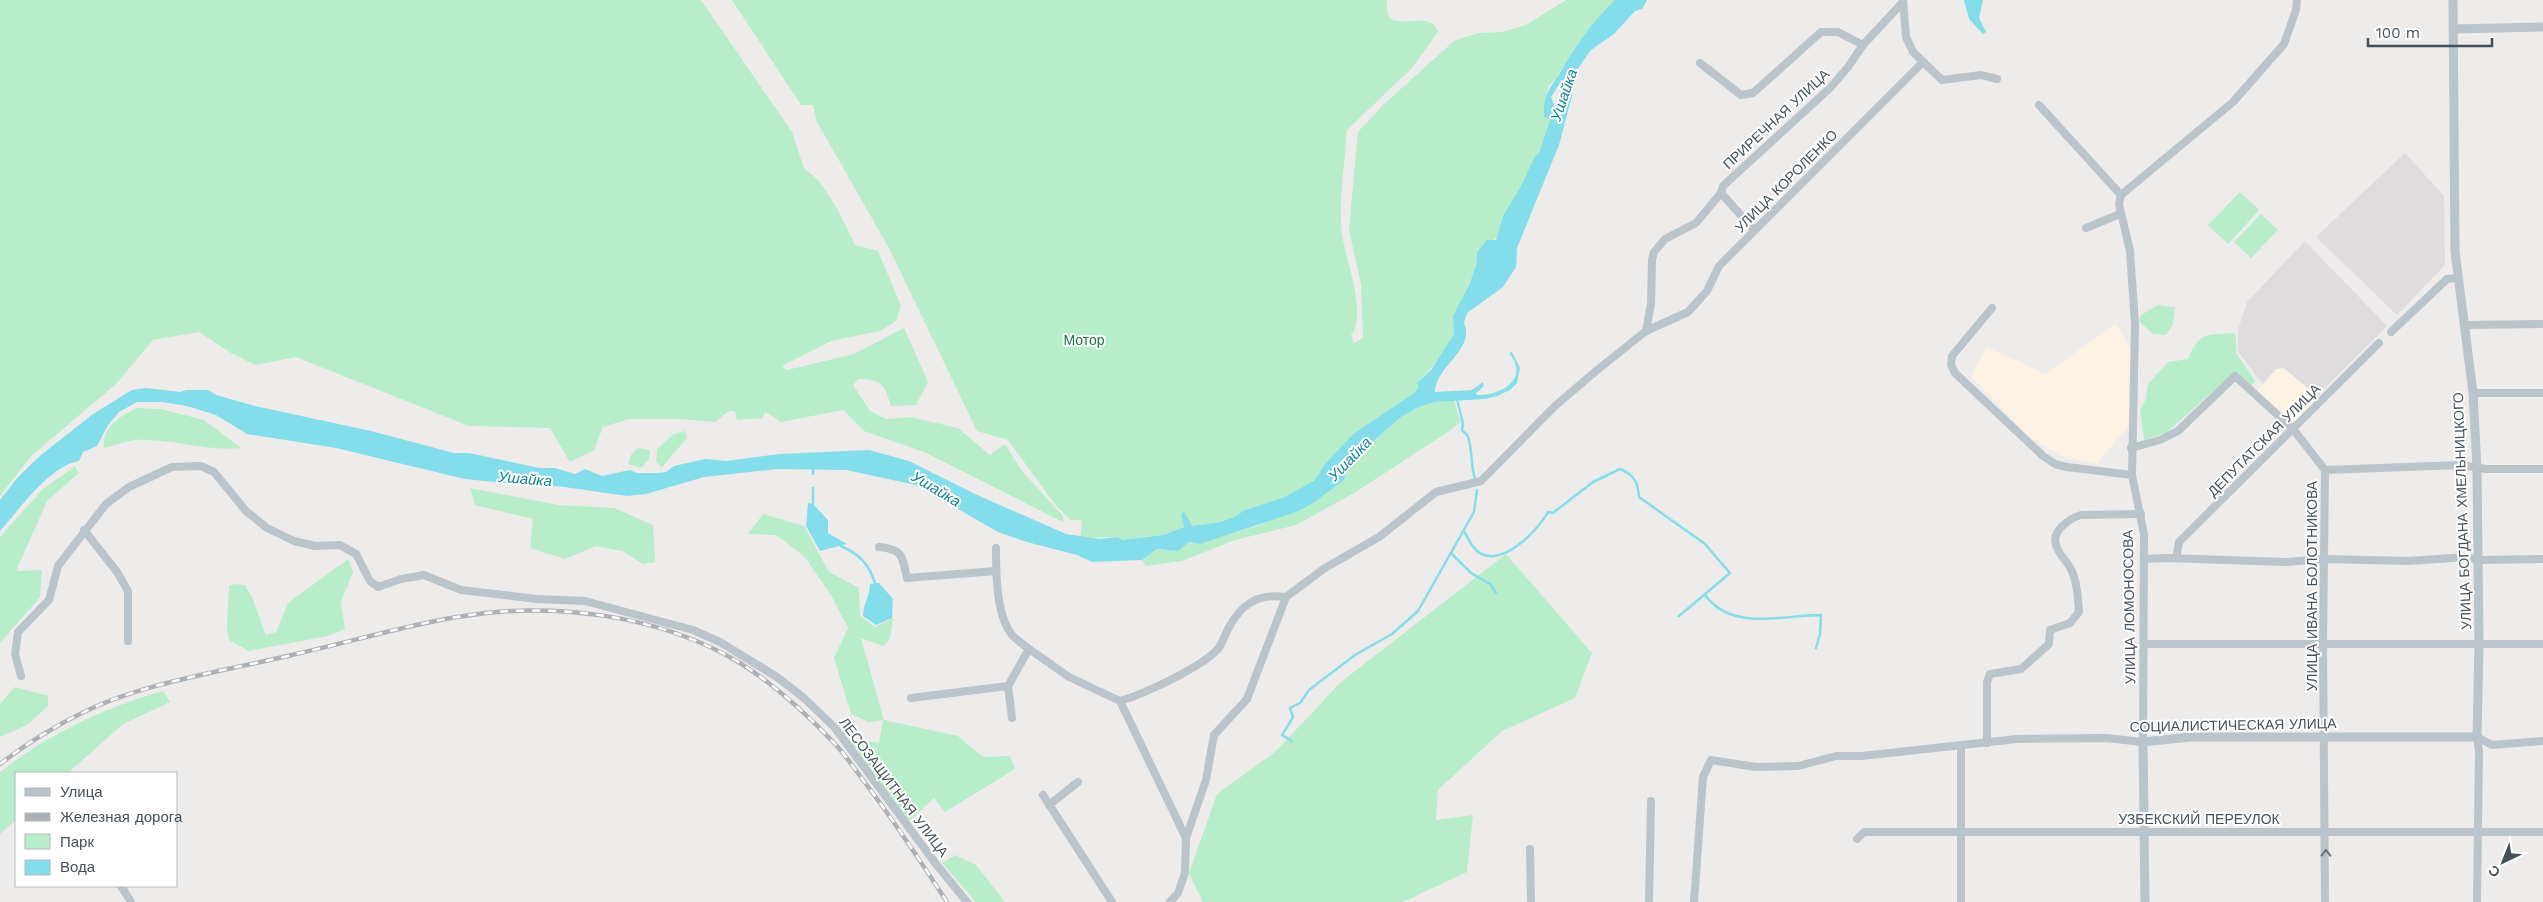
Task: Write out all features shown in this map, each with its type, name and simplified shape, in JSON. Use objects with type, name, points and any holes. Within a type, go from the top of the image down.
[{"type":"street","points":[[2039,105],[2121,195],[2233,102],[2284,44],[2296,10],[2297,0]]},
{"type":"street","name":"УЛИЦА БОГДАНА ХМЕЛЬНИЦКОГО","points":[[2453,0],[2455,251],[2473,393],[2477,468],[2479,646],[2477,737],[2479,751],[2476,833],[2477,902]]},
{"type":"street","points":[[1903,1],[1906,38],[1914,52],[1942,80],[1981,76],[1997,79]]},
{"type":"street","name":"ПРИРЕЧНАЯ УЛИЦА","points":[[1646,331],[1652,304],[1652,260],[1654,252],[1665,239],[1696,223],[1721,193],[1723,186],[1831,86],[1848,67],[1863,45],[1903,1]]},
{"type":"street","points":[[2452,29],[2543,26]]},
{"type":"street","points":[[1700,63],[1744,96],[1753,93],[1822,32],[1838,32],[1863,45]]},
{"type":"street","name":"УЛИЦА КОРОЛЕНКО","points":[[1286,597],[1325,568],[1379,537],[1436,492],[1481,481],[1555,406],[1646,331],[1674,320],[1688,312],[1698,302],[1719,266],[1923,62]]},
{"type":"street","points":[[1721,193],[1754,230]]},
{"type":"street","name":"УЛИЦА ЛОМОНОСОВА","points":[[2121,195],[2120,214],[2130,251],[2135,324],[2131,448],[2132,475],[2144,534],[2142,603],[2145,644],[2143,742],[2145,902]]},
{"type":"street","points":[[2086,228],[2120,214]]},
{"type":"street","points":[[2391,332],[2447,279],[2459,278]]},
{"type":"street","points":[[1992,308],[1952,356],[1951,365],[1955,373],[2043,456],[2055,464],[2132,475]]},
{"type":"street","points":[[2465,325],[2543,324]]},
{"type":"street","name":"ДЕПУТАТСКАЯ УЛИЦА","points":[[2176,558],[2179,542],[2379,343]]},
{"type":"street","name":"УЛИЦА ИВАНА БОЛОТНИКОВА","points":[[2131,448],[2160,440],[2178,431],[2235,376],[2293,429],[2325,470],[2323,642],[2326,832],[2325,902]]},
{"type":"street","points":[[2473,393],[2543,393]]},
{"type":"street","name":"ЛЕСОЗАЩИТНАЯ УЛИЦА","points":[[84,530],[106,504],[129,487],[172,467],[201,466],[214,472],[246,511],[267,528],[294,541],[315,546],[340,545],[356,554],[370,581],[378,587],[400,579],[424,575],[461,590],[537,599],[585,601],[693,630],[720,642],[777,677],[804,698],[835,728],[936,864],[968,902]]},
{"type":"street","points":[[2325,470],[2461,466],[2543,469]]},
{"type":"street","points":[[1987,743],[1988,678],[1993,673],[2025,667],[2049,644],[2050,630],[2070,623],[2079,612],[2078,590],[2071,568],[2055,544],[2056,535],[2060,528],[2074,517],[2081,515],[2141,514]]},
{"type":"street","points":[[21,676],[14,644],[18,632],[49,600],[58,566],[84,530],[117,572],[128,591],[128,641]]},
{"type":"street","points":[[879,547],[894,549],[902,555],[907,578],[996,571]]},
{"type":"street","points":[[996,548],[996,571],[1002,617],[1013,636],[1069,678],[1120,701],[1186,838]]},
{"type":"street","points":[[2144,560],[2176,558],[2285,562],[2324,559],[2409,561],[2466,557],[2478,560],[2543,560]]},
{"type":"street","points":[[1120,701],[1142,694],[1218,649],[1236,614],[1246,604],[1268,596],[1286,597],[1247,699],[1214,735],[1203,790],[1186,838],[1185,873],[1178,893],[1170,902]]},
{"type":"street","points":[[2145,644],[2323,642],[2479,646],[2543,644]]},
{"type":"street","points":[[1012,718],[1008,686],[1028,649]]},
{"type":"street","points":[[911,698],[1008,686]]},
{"type":"street","name":"СОЦИАЛИСТИЧЕСКАЯ УЛИЦА","points":[[1694,902],[1703,777],[1711,760],[1764,767],[1798,766],[1836,756],[1862,756],[2016,739],[2086,739],[2143,742],[2190,736],[2324,738],[2477,737],[2492,745],[2543,741]]},
{"type":"street","points":[[1960,902],[1962,746]]},
{"type":"street","points":[[1049,804],[1078,782]]},
{"type":"street","points":[[1043,794],[1112,902]]},
{"type":"street","points":[[1649,902],[1651,801]]},
{"type":"street","name":"УЗБЕКСКИЙ ПЕРЕУЛОК","points":[[1857,839],[1864,832],[1961,834],[2145,831],[2543,832]]},
{"type":"street","points":[[1530,849],[1531,902]]},
{"type":"street","points":[[122,887],[131,902]]},
{"type":"shaded area","points":[[2405,153],[2444,196],[2445,265],[2397,315],[2316,237]]},
{"type":"shaded area","points":[[2305,241],[2387,326],[2317,396],[2284,368],[2276,369],[2263,384],[2238,352],[2238,330],[2247,302]]},
{"type":"shaded area","points":[[2116,324],[2131,350],[2129,425],[2097,464],[2063,457],[2029,437],[1971,376],[1987,347],[2045,374]]},
{"type":"shaded area","points":[[2284,368],[2320,399],[2293,426],[2256,392],[2276,369]]},
{"type":"green space","points":[[0,0],[701,0],[792,132],[804,168],[820,182],[838,210],[855,245],[878,251],[901,306],[896,321],[880,331],[831,341],[782,366],[787,370],[854,354],[904,328],[928,382],[916,405],[891,406],[884,388],[878,382],[859,379],[853,385],[870,411],[886,419],[910,417],[958,428],[990,455],[1005,444],[1022,471],[1063,516],[1063,522],[924,452],[864,431],[843,410],[781,422],[766,412],[762,418],[737,420],[735,411],[729,411],[715,422],[678,419],[629,419],[603,427],[594,450],[570,462],[550,428],[469,426],[296,357],[255,365],[231,353],[199,332],[153,340],[116,384],[31,456],[0,496]]},
{"type":"green space","name":"Мотор","points":[[732,0],[1387,0],[1387,12],[1392,19],[1399,21],[1426,21],[1433,24],[1438,32],[1412,68],[1347,130],[1341,217],[1344,245],[1357,304],[1355,327],[1351,335],[1354,343],[1363,338],[1361,284],[1349,230],[1358,132],[1383,105],[1454,41],[1478,33],[1502,32],[1526,25],[1566,0],[1617,0],[1578,43],[1556,78],[1548,87],[1544,117],[1550,120],[1535,165],[1534,181],[1530,184],[1512,226],[1477,252],[1472,276],[1454,317],[1454,333],[1452,338],[1439,359],[1418,382],[1419,387],[1414,393],[1353,434],[1325,464],[1314,481],[1284,497],[1243,511],[1220,522],[1192,526],[1184,512],[1182,514],[1184,527],[1163,535],[1123,540],[1118,537],[1080,538],[1082,520],[1071,520],[1057,507],[1008,440],[977,431],[890,250],[816,120],[813,105],[801,105]]},
{"type":"green space","points":[[2240,192],[2259,210],[2228,244],[2208,225]]},
{"type":"green space","points":[[2261,214],[2278,230],[2251,258],[2234,242]]},
{"type":"green space","points":[[2158,305],[2175,307],[2173,324],[2166,335],[2153,334],[2139,321],[2141,315]]},
{"type":"green space","points":[[2235,333],[2237,354],[2255,381],[2251,386],[2232,374],[2166,433],[2144,440],[2140,410],[2146,399],[2148,384],[2168,362],[2188,359],[2196,343],[2205,336]]},
{"type":"green space","points":[[1454,400],[1460,422],[1451,430],[1354,493],[1296,525],[1235,540],[1182,561],[1146,566],[1142,560],[1157,549],[1178,551],[1189,542],[1200,544],[1259,525],[1312,504],[1344,480],[1347,467],[1357,455],[1401,417],[1419,407],[1435,402]]},
{"type":"green space","points":[[137,408],[161,409],[204,420],[241,448],[214,448],[162,441],[135,440],[104,448],[106,434],[113,423]]},
{"type":"green space","points":[[685,431],[687,438],[662,467],[656,462],[657,449],[674,434]]},
{"type":"green space","points":[[638,448],[650,450],[649,459],[641,468],[628,464],[631,455]]},
{"type":"green space","points":[[75,466],[79,473],[47,501],[16,571],[42,570],[40,597],[0,643],[0,537],[42,490]]},
{"type":"green space","points":[[470,488],[558,505],[614,508],[653,525],[655,562],[643,564],[622,551],[596,546],[565,559],[530,548],[533,519],[475,505]]},
{"type":"green space","points":[[763,514],[804,526],[829,572],[859,588],[860,616],[875,627],[893,618],[890,639],[883,646],[861,638],[884,720],[958,736],[983,757],[1010,756],[1015,769],[945,812],[934,798],[909,821],[844,737],[879,743],[883,720],[869,722],[851,714],[834,658],[848,628],[831,595],[804,556],[776,535],[748,534]]},
{"type":"green space","points":[[1506,554],[1592,653],[1575,698],[1502,731],[1438,790],[1436,820],[1473,815],[1467,872],[1403,902],[1203,902],[1189,873],[1217,794],[1275,752],[1341,682]]},
{"type":"green space","points":[[348,559],[353,572],[341,602],[345,629],[328,636],[249,651],[229,640],[227,629],[229,586],[234,584],[245,585],[252,597],[266,635],[276,632],[288,603]]},
{"type":"green space","points":[[15,687],[48,696],[48,706],[27,725],[0,737],[0,704]]},
{"type":"green space","points":[[163,691],[170,702],[123,724],[69,772],[15,772],[15,821],[0,834],[0,772],[57,734],[119,705]]},
{"type":"green space","points":[[955,855],[976,865],[1005,902],[976,902],[942,863]]},
{"type":"water","points":[[1615,0],[1647,0],[1642,9],[1635,11],[1614,34],[1591,50],[1576,71],[1572,80],[1572,96],[1559,145],[1517,248],[1516,267],[1503,287],[1467,313],[1464,323],[1465,341],[1441,374],[1435,392],[1472,390],[1483,382],[1484,386],[1476,393],[1477,395],[1486,395],[1504,389],[1515,378],[1515,362],[1509,353],[1512,352],[1520,368],[1517,383],[1510,390],[1497,396],[1484,399],[1435,402],[1419,407],[1401,417],[1357,455],[1347,467],[1344,480],[1312,504],[1296,512],[1200,544],[1189,542],[1178,551],[1157,549],[1142,560],[1092,562],[1077,555],[998,532],[916,485],[846,470],[778,469],[704,477],[646,494],[627,496],[557,486],[544,487],[465,479],[336,448],[247,434],[216,415],[187,406],[162,402],[137,402],[119,412],[108,425],[97,446],[83,452],[79,461],[57,471],[46,480],[25,501],[0,531],[0,500],[18,477],[41,455],[93,414],[132,390],[146,388],[180,392],[208,390],[216,395],[255,406],[371,431],[454,453],[469,453],[539,468],[555,468],[575,474],[585,469],[602,476],[630,470],[637,473],[657,473],[666,472],[674,466],[705,459],[726,461],[780,454],[869,450],[909,461],[975,494],[1066,534],[1100,539],[1118,537],[1123,540],[1163,535],[1184,527],[1181,514],[1184,511],[1192,526],[1220,522],[1243,511],[1284,497],[1314,481],[1325,464],[1353,434],[1414,393],[1419,387],[1417,383],[1431,370],[1454,334],[1453,316],[1469,285],[1476,265],[1477,252],[1487,240],[1496,240],[1512,226],[1530,183],[1534,181],[1535,165],[1550,120],[1544,117],[1544,103],[1548,92],[1579,42]],"holes":[[[1560,83],[1563,83],[1565,95],[1555,106],[1551,97]]]},
{"type":"water","points":[[1964,0],[1983,0],[1979,18],[1986,32],[1983,34],[1969,19]]},
{"type":"water","points":[[808,503],[813,504],[828,520],[828,533],[847,544],[820,551],[806,526]]},
{"type":"water","points":[[879,583],[893,599],[892,618],[876,625],[863,616],[863,612],[870,584]]},
{"type":"waterway","name":"Ушайка","points":[[1501,251],[1510,219],[1527,191],[1541,161]]},
{"type":"waterway","points":[[1457,399],[1463,424],[1462,430],[1469,438],[1475,479]]},
{"type":"waterway","points":[[813,466],[813,474]]},
{"type":"waterway","points":[[1464,531],[1470,543],[1477,551],[1489,556],[1499,555],[1509,551],[1528,537],[1548,512],[1553,513],[1593,482],[1620,469],[1632,476],[1638,487],[1639,497],[1705,544],[1730,573],[1679,616]]},
{"type":"waterway","points":[[813,488],[813,504]]},
{"type":"waterway","points":[[1292,741],[1282,735],[1293,717],[1290,708],[1300,703],[1309,690],[1355,655],[1392,634],[1418,611],[1474,512],[1477,490]]},
{"type":"waterway","points":[[841,546],[863,560],[870,570],[875,583]]},
{"type":"waterway","points":[[1451,553],[1471,573],[1490,584],[1496,593]]},
{"type":"waterway","points":[[1705,595],[1716,606],[1729,614],[1744,618],[1759,619],[1821,615],[1820,634],[1816,648]]},
{"type":"railway","points":[[0,764],[20,749],[84,712],[134,693],[188,678],[457,617],[493,612],[529,611],[603,616],[675,633],[708,646],[740,663],[778,690],[814,722],[844,754],[898,827],[947,902]]}]
